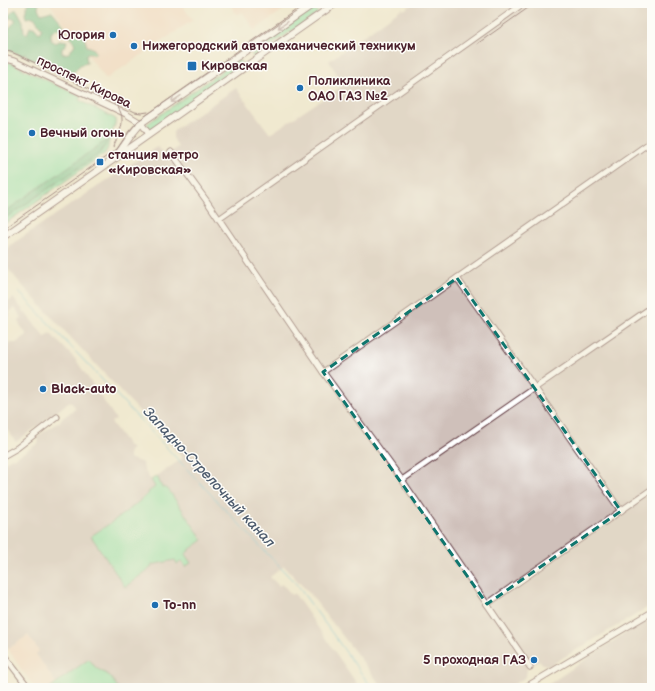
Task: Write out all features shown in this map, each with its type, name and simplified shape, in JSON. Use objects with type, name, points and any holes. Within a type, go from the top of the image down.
[{"type":"main road","points":[[116,157],[141,123],[315,3]]},
{"type":"main road","points":[[3,237],[251,63],[332,4]]},
{"type":"main road","points":[[243,53],[251,63]]},
{"type":"street","points":[[219,219],[524,3]]},
{"type":"street","name":"проспект Кирова","points":[[3,58],[14,61],[126,114],[141,123],[149,134]]},
{"type":"street","points":[[323,372],[652,141]]},
{"type":"street","points":[[171,152],[219,219],[323,372],[402,480],[530,667]]},
{"type":"street","points":[[457,278],[620,511]]},
{"type":"street","points":[[402,480],[652,307]]},
{"type":"street","points":[[3,456],[17,448],[57,417]]},
{"type":"street","points":[[487,604],[652,489]]},
{"type":"street","points":[[524,688],[652,612]]},
{"type":"street","points":[[3,654],[29,688]]},
{"type":"highlighted area","points":[[457,278],[621,511],[487,604],[323,372]]},
{"type":"shaded area","points":[[49,3],[180,3],[193,20],[106,79]]},
{"type":"shaded area","points":[[229,3],[293,3],[255,30],[242,12],[237,15]]},
{"type":"shaded area","points":[[414,3],[652,3],[652,605],[549,666],[543,664],[539,660],[527,669],[526,677],[508,688],[383,688],[310,594],[284,566],[270,577],[279,586],[281,584],[286,588],[291,595],[294,593],[360,688],[118,688],[110,676],[96,668],[89,660],[56,683],[36,654],[39,651],[28,635],[8,649],[3,643],[3,463],[12,458],[13,459],[39,443],[37,437],[61,421],[60,420],[76,408],[70,401],[16,442],[3,424],[3,346],[6,349],[9,343],[16,343],[27,335],[18,322],[22,318],[15,308],[9,312],[10,315],[3,321],[3,301],[6,298],[9,302],[13,298],[45,337],[50,333],[77,361],[116,419],[111,422],[132,449],[129,451],[129,458],[143,463],[144,470],[151,480],[183,458],[20,283],[3,263],[3,250],[5,251],[10,247],[9,246],[155,148],[158,147],[165,156],[178,147],[173,138],[173,132],[236,88],[270,134],[344,85],[329,61],[402,8],[404,10]]},
{"type":"shaded area","points":[[652,616],[652,688],[543,688],[631,629]]},
{"type":"shaded area","points":[[28,635],[40,652],[36,654],[56,683],[49,688],[36,688],[23,672],[8,649]]},
{"type":"green space","points":[[28,3],[39,3],[38,8],[41,14],[52,11],[63,24],[66,32],[64,33],[62,30],[56,29],[51,33],[51,40],[56,43],[61,40],[67,41],[65,47],[62,48],[62,54],[69,53],[75,44],[70,35],[77,32],[84,37],[87,46],[93,48],[96,52],[94,55],[90,53],[86,55],[87,63],[80,65],[73,73],[69,73],[66,77],[27,57],[26,54],[22,56],[3,48],[3,35],[5,39],[9,36],[9,28],[15,22],[15,19],[9,18],[9,15],[14,10],[17,10],[23,21],[24,32],[27,34],[30,27],[34,27],[39,33],[42,29],[34,17],[26,18],[25,14]]},
{"type":"green space","points":[[314,7],[318,13],[254,57],[252,56],[252,54],[272,39],[273,36]]},
{"type":"green space","points":[[3,61],[11,63],[81,97],[79,100],[116,119],[105,153],[3,225]]},
{"type":"green space","points":[[236,61],[240,61],[240,65],[151,130],[148,127],[147,124]]},
{"type":"green space","points":[[108,139],[99,154],[3,220],[3,213]]},
{"type":"green space","points":[[157,476],[162,487],[168,489],[203,540],[185,554],[191,563],[185,567],[182,561],[177,564],[175,560],[151,565],[152,567],[125,587],[91,536],[121,516],[149,493],[148,492],[155,487],[151,480]]},
{"type":"green space","points":[[89,659],[96,668],[110,676],[118,688],[49,688]]},
{"type":"waterway","name":"Западно-Стрелочный канал","points":[[18,291],[297,585],[372,688]]},
{"type":"tram line","points":[[3,229],[117,149],[138,121],[306,3]]},
{"type":"tram line","points":[[3,50],[23,57],[135,112],[148,112]]},
{"type":"tram line","points":[[113,147],[122,125],[119,108],[114,103]]},
{"type":"railway","points":[[477,44],[535,3]]},
{"type":"place","name":"Югория","points":[[113,35]]},
{"type":"place","name":"Нижегородский автомеханический техникум","points":[[134,46]]},
{"type":"place","name":"Кировская","points":[[192,66]]},
{"type":"place","name":"Поликлиника ОАО ГАЗ №2","points":[[300,88]]},
{"type":"place","name":"Вечный огонь","points":[[32,133]]},
{"type":"place","name":"станция метро «Кировская»","points":[[100,162]]},
{"type":"place","name":"Black-auto","points":[[43,389]]},
{"type":"place","name":"To-nn","points":[[155,605]]},
{"type":"place","name":"5 проходная ГАЗ","points":[[534,660]]}]
